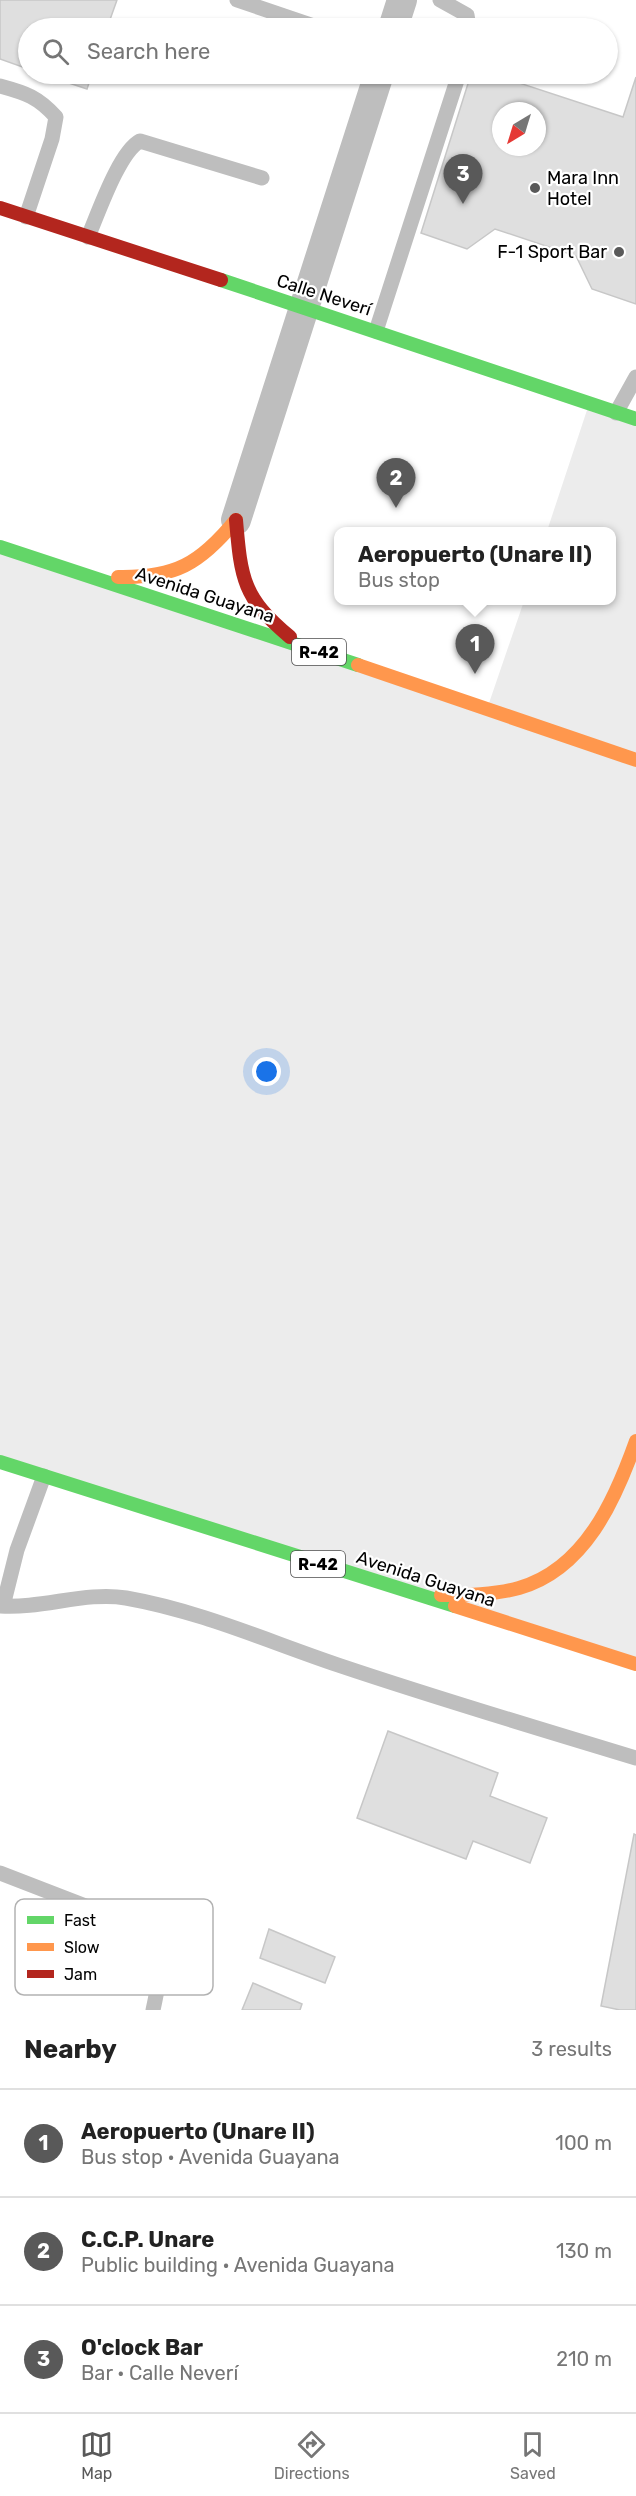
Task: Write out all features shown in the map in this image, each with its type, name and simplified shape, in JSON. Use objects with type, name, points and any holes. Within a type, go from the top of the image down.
[{"type":"main road","name":"Calle Neverí","points":[[0,208],[636,419]]},
{"type":"main road","points":[[91,576],[141,579],[170,574],[194,564],[216,546],[236,520]]},
{"type":"main road","points":[[236,520],[240,557],[248,591],[264,615],[301,646]]},
{"type":"main road","name":"Avenida Guayana","points":[[0,547],[636,760]]},
{"type":"main road","points":[[413,1594],[471,1595],[513,1589],[541,1580],[570,1558],[594,1532],[613,1500],[636,1441]]},
{"type":"main road","name":"Avenida Guayana","points":[[0,1462],[636,1664]]},
{"type":"street","points":[[396,18],[402,0]]},
{"type":"street","points":[[236,520],[376,84]]},
{"type":"lane","points":[[237,0],[290,18]]},
{"type":"lane","points":[[440,0],[467,15],[467,18]]},
{"type":"lane","points":[[376,331],[456,84]]},
{"type":"lane","points":[[0,86],[25,92],[43,102],[56,117],[52,139],[26,217]]},
{"type":"lane","points":[[88,237],[123,159],[132,145],[140,141],[262,178]]},
{"type":"lane","points":[[616,413],[636,377]]},
{"type":"lane","points":[[44,1476],[17,1550],[1,1606],[36,1606],[108,1597],[125,1598],[191,1613],[337,1665],[636,1758]]},
{"type":"lane","points":[[0,1873],[67,1899]]},
{"type":"lane","points":[[153,2010],[157,1995]]},
{"type":"shaded area","points":[[589,404],[636,419],[636,1664],[0,1459],[0,547],[487,709],[523,605],[616,605],[616,527],[548,527]]},
{"type":"building","points":[[0,0],[117,0],[111,18],[18,18],[18,65],[0,59]]},
{"type":"building","name":"Mara Inn Hotel","points":[[636,77],[636,304],[592,289],[576,256],[495,229],[467,249],[421,233],[468,84],[522,84],[623,117]]},
{"type":"building","points":[[72,84],[89,84],[87,89]]},
{"type":"building","points":[[388,1731],[498,1773],[490,1796],[547,1818],[530,1863],[473,1841],[466,1859],[357,1818]]},
{"type":"building","points":[[634,1834],[636,1835],[636,2010],[620,2010],[601,2006]]},
{"type":"building","points":[[269,1929],[335,1957],[325,1983],[260,1958]]},
{"type":"building","points":[[253,1983],[302,2004],[300,2010],[242,2010]]},
{"type":"traffic: fast","points":[[221,280],[636,419]]},
{"type":"traffic: fast","points":[[0,547],[358,665]]},
{"type":"traffic: fast","points":[[0,1462],[455,1606]]},
{"type":"traffic: slow","points":[[118,577],[155,575],[185,565],[210,548],[236,520]]},
{"type":"traffic: slow","points":[[358,665],[636,760]]},
{"type":"traffic: slow","points":[[441,1595],[471,1595],[519,1588],[542,1579],[562,1565],[594,1530],[618,1486],[636,1441]]},
{"type":"traffic: slow","points":[[455,1606],[636,1664]]},
{"type":"traffic: jam","points":[[0,208],[221,280]]},
{"type":"traffic: jam","points":[[236,520],[240,558],[247,586],[262,611],[290,637]]},
{"type":"place","name":"Mara Inn Hotel","points":[[535,188]]},
{"type":"place","name":"O'clock Bar","points":[[463,204]]},
{"type":"place","name":"F-1 Sport Bar","points":[[619,252]]},
{"type":"place","name":"C.C.P. Unare","points":[[396,508]]},
{"type":"place","name":"Aeropuerto (Unare II)","points":[[475,674]]}]
